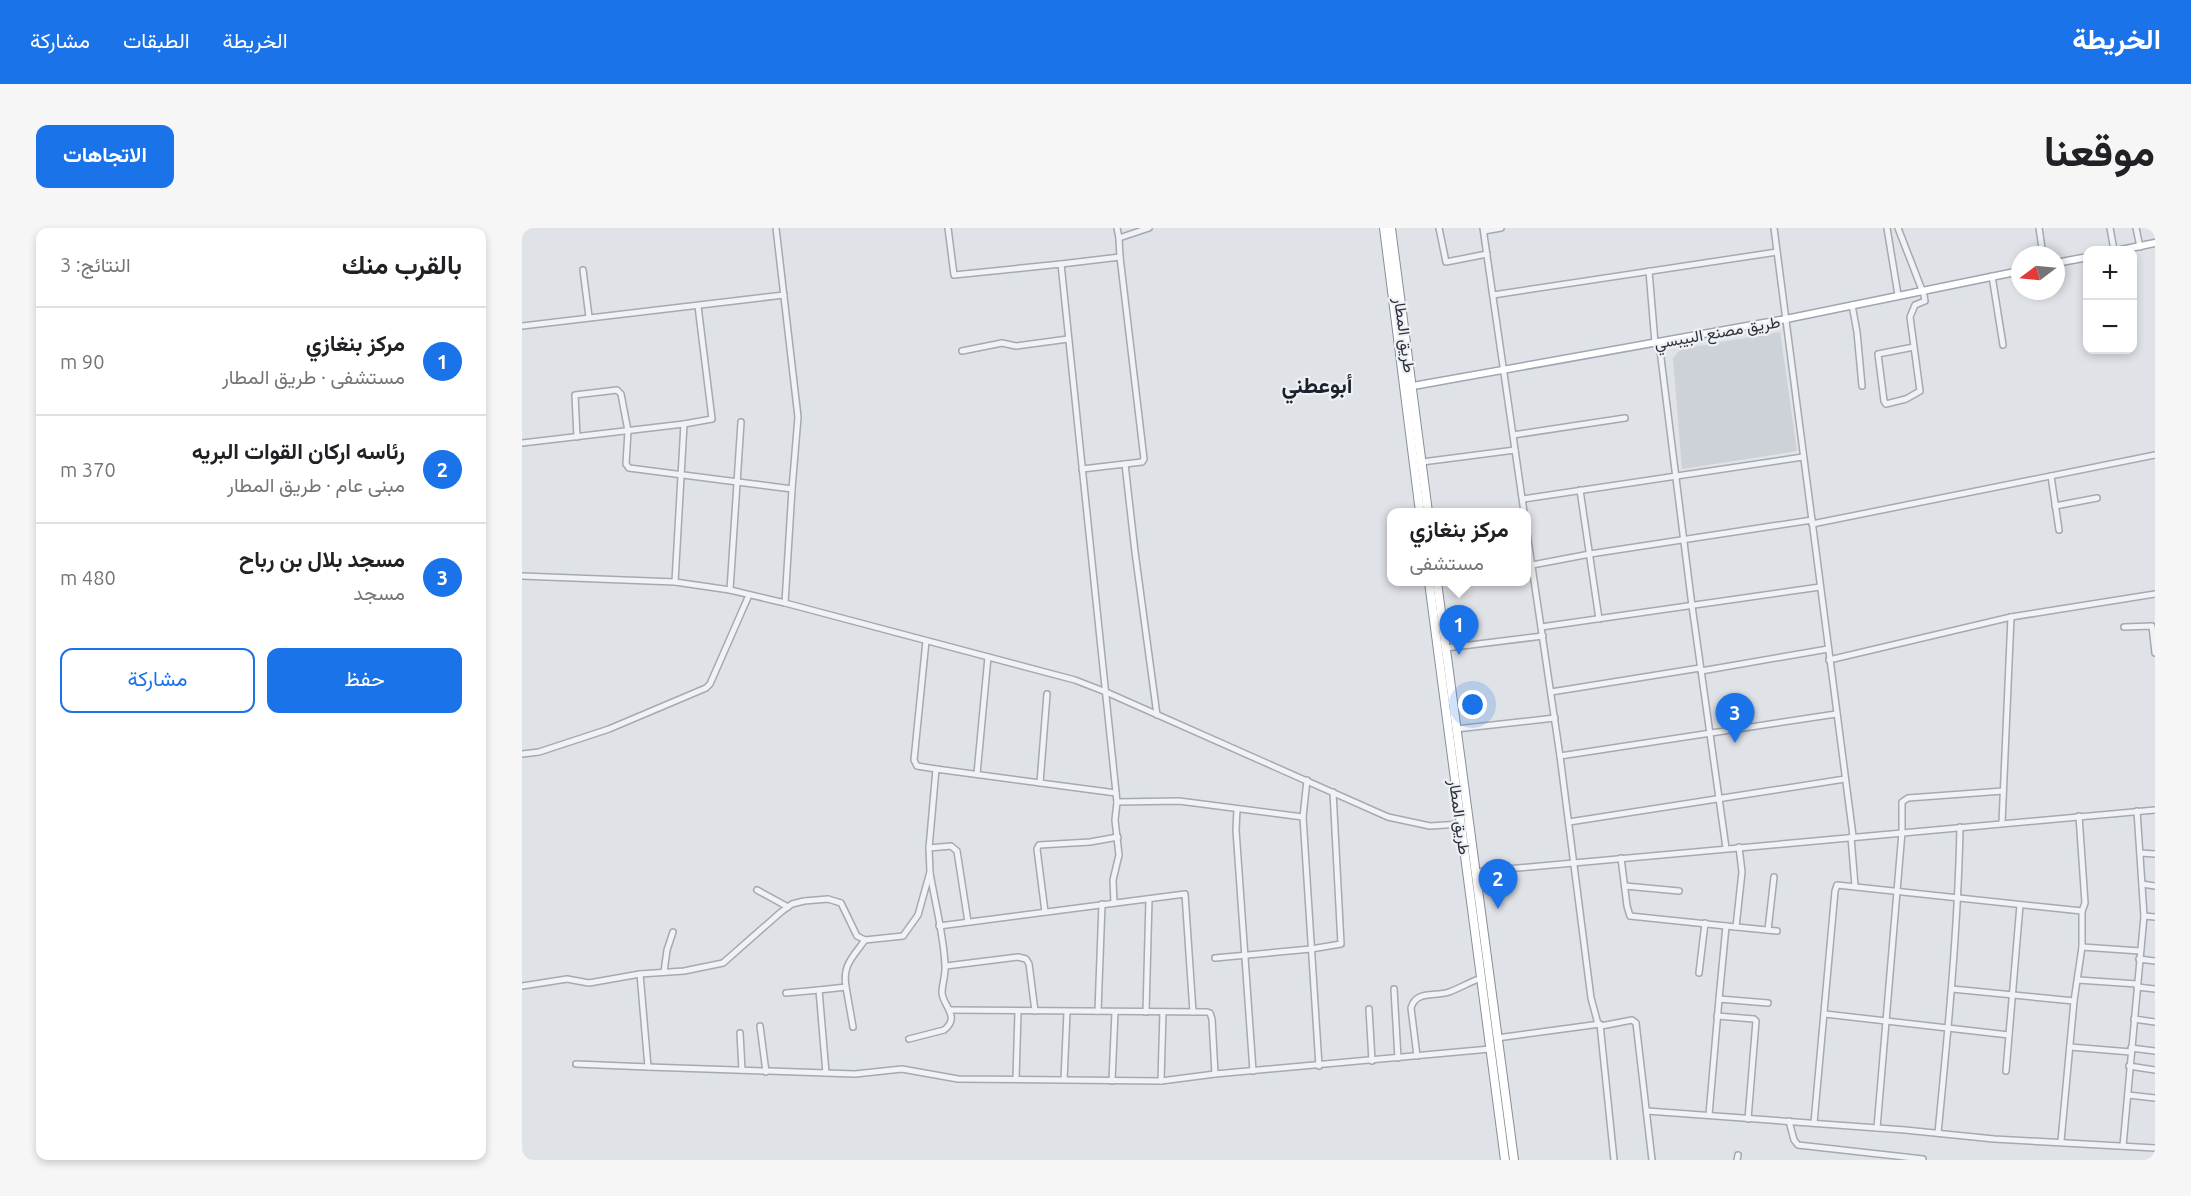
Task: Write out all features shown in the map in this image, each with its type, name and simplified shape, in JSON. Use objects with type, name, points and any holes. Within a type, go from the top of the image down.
[{"type":"highway","name":"طريق المطار","points":[[1383,228],[1419,508]]},
{"type":"highway","name":"طريق المطار","points":[[1391,228],[1427,508]]},
{"type":"highway","name":"طريق المطار","points":[[1430,586],[1505,1160]]},
{"type":"highway","name":"طريق المطار","points":[[1438,586],[1514,1160]]},
{"type":"main road","points":[[2137,247],[2155,243]]},
{"type":"main road","points":[[2065,261],[2083,258]]},
{"type":"main road","name":"طريق مصنع البيبسي","points":[[1413,386],[1785,319],[2011,273]]},
{"type":"street","points":[[776,228],[798,417],[785,603]]},
{"type":"street","points":[[948,228],[954,275],[1120,257]]},
{"type":"street","points":[[1082,469],[1142,462],[1144,459],[1117,228]]},
{"type":"street","points":[[1119,238],[1149,228]]},
{"type":"street","points":[[1439,228],[1445,262],[1487,254]]},
{"type":"street","points":[[1501,228],[1484,229],[1523,508]]},
{"type":"street","points":[[1774,228],[1845,779],[1855,886]]},
{"type":"street","points":[[1887,228],[1898,295]]},
{"type":"street","points":[[1898,228],[1923,290],[1925,301],[1915,305],[1910,314],[1920,392],[1903,401],[1886,404],[1878,354],[1914,347]]},
{"type":"street","points":[[2039,228],[2042,246]]},
{"type":"street","points":[[2110,228],[2113,246]]},
{"type":"street","points":[[2136,228],[2140,247]]},
{"type":"street","points":[[1493,295],[1777,252]]},
{"type":"street","points":[[1061,264],[1117,802],[1119,855],[1113,880],[1114,903]]},
{"type":"street","points":[[583,270],[589,318]]},
{"type":"street","points":[[1649,272],[1700,669],[1726,848]]},
{"type":"street","points":[[1992,276],[2003,345]]},
{"type":"street","points":[[522,326],[784,295]]},
{"type":"street","points":[[1852,305],[1862,386]]},
{"type":"street","points":[[522,443],[712,419],[698,306]]},
{"type":"street","points":[[963,351],[1002,343],[1016,346],[1068,339]]},
{"type":"street","points":[[577,436],[573,400],[576,394],[619,391],[628,430],[626,464],[629,468],[792,489]]},
{"type":"street","points":[[1513,435],[1625,418]]},
{"type":"street","points":[[730,590],[741,422]]},
{"type":"street","points":[[675,582],[684,424]]},
{"type":"street","points":[[1422,462],[1515,450]]},
{"type":"street","points":[[1532,565],[1590,554],[1812,522],[2155,454]]},
{"type":"street","points":[[1522,499],[1803,457]]},
{"type":"street","points":[[1125,464],[1157,715]]},
{"type":"street","points":[[2051,476],[2059,530]]},
{"type":"street","points":[[1580,490],[1599,619]]},
{"type":"street","points":[[2055,507],[2097,498]]},
{"type":"street","points":[[1531,557],[1555,718],[1591,998],[1600,1025],[1614,1160]]},
{"type":"street","points":[[522,576],[675,582],[730,590],[926,640],[1075,680],[1362,806],[1399,820],[1440,827],[1461,824]]},
{"type":"street","points":[[1541,627],[1820,587]]},
{"type":"street","points":[[1829,660],[2011,617],[2155,594]]},
{"type":"street","points":[[522,754],[539,752],[609,729],[706,688],[710,684],[749,595]]},
{"type":"street","points":[[2002,823],[2011,617]]},
{"type":"street","points":[[2124,627],[2152,626],[2155,653]]},
{"type":"street","points":[[1446,648],[1543,636]]},
{"type":"street","points":[[926,640],[914,760],[917,766],[1116,793]]},
{"type":"street","points":[[1551,692],[1828,649]]},
{"type":"street","points":[[977,774],[988,657]]},
{"type":"street","points":[[1040,783],[1047,694]]},
{"type":"street","points":[[1560,756],[1836,714]]},
{"type":"street","points":[[1456,729],[1555,718]]},
{"type":"street","points":[[909,1039],[944,1030],[950,1023],[950,1010],[942,996],[946,966],[930,872],[929,848],[936,769]]},
{"type":"street","points":[[1569,822],[1845,779]]},
{"type":"street","points":[[1307,780],[1303,817],[1319,1066]]},
{"type":"street","points":[[1877,1128],[1902,832],[1902,804],[1905,799],[2003,791]]},
{"type":"street","points":[[1215,958],[1341,944],[1333,792]]},
{"type":"street","points":[[1117,802],[1179,801],[1303,817]]},
{"type":"street","points":[[1237,809],[1236,830],[1252,1071]]},
{"type":"street","points":[[1476,872],[2155,810]]},
{"type":"street","points":[[2123,1146],[2144,916],[2137,811]]},
{"type":"street","points":[[2061,1141],[2074,1001],[2082,947],[2082,911],[2085,903],[2079,816]]},
{"type":"street","points":[[1938,1133],[1959,898],[1960,827]]},
{"type":"street","points":[[1045,912],[1037,849],[1039,845],[1090,842],[1118,837]]},
{"type":"street","points":[[929,848],[951,846],[957,851],[968,922]]},
{"type":"street","points":[[1736,927],[1742,872],[1739,847]]},
{"type":"street","points":[[2140,853],[2155,854]]},
{"type":"street","points":[[1621,858],[1630,916],[1777,931]]},
{"type":"street","points":[[522,986],[567,979],[589,983],[726,962],[741,946],[788,907],[800,902],[828,899],[838,901],[844,907],[854,933],[865,940],[901,937],[906,934],[918,915],[930,872]]},
{"type":"street","points":[[1768,930],[1774,876]]},
{"type":"street","points":[[2142,884],[2155,886]]},
{"type":"street","points":[[1624,886],[1679,891]]},
{"type":"street","points":[[1814,1123],[1836,886],[1855,886],[2082,911]]},
{"type":"street","points":[[757,891],[788,907]]},
{"type":"street","points":[[939,926],[1185,894],[1193,1012]]},
{"type":"street","points":[[1146,1012],[1149,899]]},
{"type":"street","points":[[1098,1011],[1102,904]]},
{"type":"street","points":[[2006,1071],[2020,905]]},
{"type":"street","points":[[2144,916],[2155,917]]},
{"type":"street","points":[[1699,973],[1705,923]]},
{"type":"street","points":[[1709,1115],[1726,926]]},
{"type":"street","points":[[664,972],[667,950],[673,932]]},
{"type":"street","points":[[853,1027],[844,972],[865,940]]},
{"type":"street","points":[[2082,947],[2140,951]]},
{"type":"street","points":[[946,966],[1018,957],[1026,959],[1029,964],[1035,1011]]},
{"type":"street","points":[[2139,959],[2155,961]]},
{"type":"street","points":[[640,974],[648,1067]]},
{"type":"street","points":[[1417,1056],[1410,1008],[1413,1002],[1422,995],[1448,993],[1481,978]]},
{"type":"street","points":[[2078,980],[2155,989]]},
{"type":"street","points":[[786,993],[846,987]]},
{"type":"street","points":[[1394,989],[1398,1058]]},
{"type":"street","points":[[1952,989],[2074,1001]]},
{"type":"street","points":[[819,990],[826,1073]]},
{"type":"street","points":[[1719,999],[1768,1003]]},
{"type":"street","points":[[1369,1009],[1372,1061]]},
{"type":"street","points":[[950,1010],[1210,1013],[1215,1074]]},
{"type":"street","points":[[1016,1079],[1018,1011]]},
{"type":"street","points":[[1064,1080],[1066,1012]]},
{"type":"street","points":[[1112,1081],[1115,1012]]},
{"type":"street","points":[[1161,1081],[1163,1012]]},
{"type":"street","points":[[1825,1014],[2009,1035]]},
{"type":"street","points":[[1718,1016],[1754,1019],[1756,1022],[1748,1119]]},
{"type":"street","points":[[2134,1019],[2155,1022]]},
{"type":"street","points":[[1497,1038],[1632,1020],[1636,1023],[1652,1160]]},
{"type":"street","points":[[760,1026],[766,1072]]},
{"type":"street","points":[[740,1033],[742,1070]]},
{"type":"street","points":[[2070,1047],[2155,1051]]},
{"type":"street","points":[[576,1064],[855,1074],[902,1070],[957,1078],[1161,1081],[1490,1049]]},
{"type":"street","points":[[2130,1066],[2155,1070]]},
{"type":"street","points":[[2128,1095],[2155,1098]]},
{"type":"street","points":[[1647,1111],[2155,1148]]},
{"type":"street","points":[[1789,1121],[1794,1140],[1798,1145],[1923,1159]]},
{"type":"shaded area","points":[[1780,332],[1797,451],[1682,469],[1673,358],[1681,349]]},
{"type":"place","name":"مركز بنغازي","points":[[1459,655]]},
{"type":"place","name":"مسجد بلال بن رباح","points":[[1735,743]]},
{"type":"place","name":"رئاسه اركان القوات البريه","points":[[1498,909]]},
{"type":"district","name":"أبوعطني","points":[[1317,384]]}]
